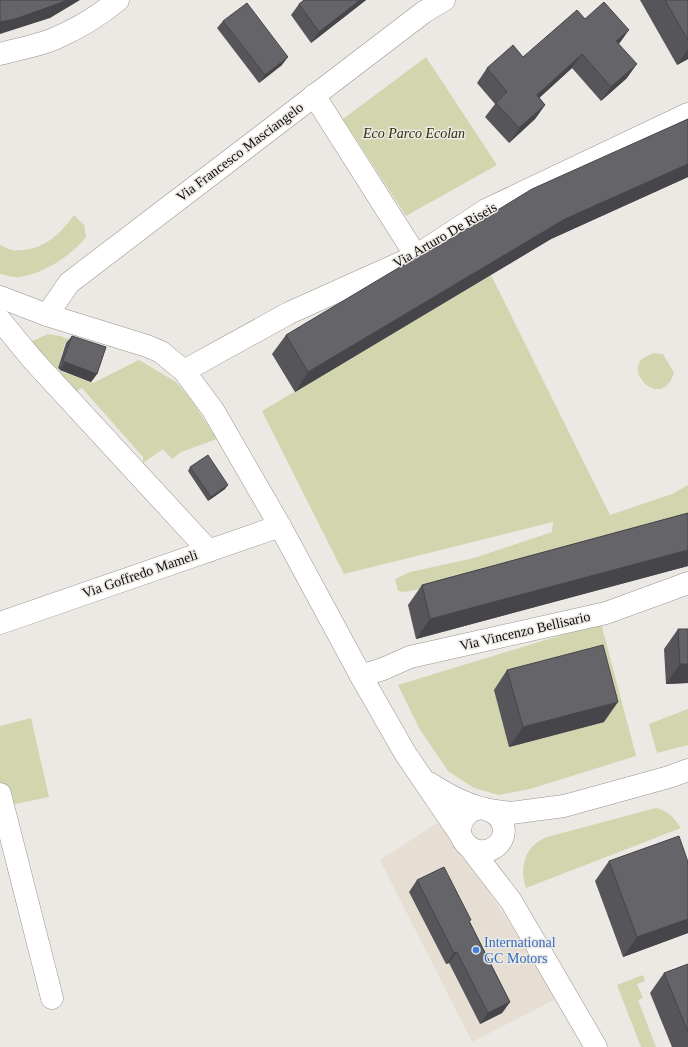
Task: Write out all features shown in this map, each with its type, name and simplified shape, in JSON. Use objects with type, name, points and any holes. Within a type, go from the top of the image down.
[{"type":"street","points":[[0,54],[53,39],[79,27],[118,0]]},
{"type":"street","name":"Via Francesco Masciangelo","points":[[47,315],[69,283],[314,95],[424,12],[444,0]]},
{"type":"street","points":[[314,95],[416,256]]},
{"type":"street","name":"Via Arturo De Riseis","points":[[184,371],[289,314],[416,256],[486,210],[688,114]]},
{"type":"street","points":[[0,297],[47,315],[147,346],[161,352],[184,371],[213,410],[280,526],[361,676],[405,753],[466,842],[511,901],[596,1047]]},
{"type":"street","points":[[0,320],[33,360],[209,551]]},
{"type":"street","name":"Via Goffredo Mameli","points":[[0,623],[280,526]]},
{"type":"street","name":"Via Vincenzo Bellisario","points":[[361,676],[383,669],[410,657],[606,613],[688,583]]},
{"type":"street","points":[[564,806],[519,828],[500,842],[495,848],[483,852],[466,842],[460,828],[465,817],[475,810],[485,809],[511,813],[564,806],[669,777],[688,770]]},
{"type":"street","points":[[422,777],[445,794],[467,804],[494,812],[502,822],[503,828],[500,842],[503,872],[511,901]]},
{"type":"street","points":[[0,794],[52,998]]},
{"type":"shaded area","name":"International GC Motors","points":[[437,823],[460,849],[479,876],[558,998],[472,1042],[380,860]]},
{"type":"green space","name":"Eco Parco Ecolan","points":[[426,57],[497,165],[406,216],[343,119]]},
{"type":"green space","points":[[74,215],[84,225],[86,237],[73,251],[47,268],[28,275],[12,277],[0,274],[0,245],[14,250],[38,247],[58,234]]},
{"type":"green space","points":[[491,275],[610,515],[672,494],[688,485],[688,512],[659,526],[468,579],[405,592],[398,591],[395,579],[410,572],[474,558],[552,532],[553,522],[344,574],[262,411]]},
{"type":"green space","points":[[48,334],[60,336],[80,344],[77,346],[65,343],[57,370],[93,383],[139,360],[176,382],[189,397],[217,439],[181,452],[172,459],[163,449],[143,463],[143,457],[82,388],[77,391],[28,343]]},
{"type":"green space","points":[[654,353],[663,354],[674,373],[669,383],[663,388],[656,389],[649,387],[640,376],[638,369],[641,360]]},
{"type":"green space","points":[[601,623],[636,756],[530,789],[499,795],[474,788],[448,771],[419,728],[398,685]]},
{"type":"green space","points":[[688,709],[688,745],[657,753],[649,724]]},
{"type":"green space","points":[[31,718],[49,797],[6,806],[0,782],[0,726]]},
{"type":"green space","points":[[656,808],[671,815],[681,828],[526,888],[523,872],[524,865],[529,851],[533,845],[539,841],[547,837]]},
{"type":"green space","points":[[643,975],[645,981],[637,984],[643,998],[638,1000],[656,1047],[641,1047],[617,985]]},
{"type":"building","points":[[0,0],[66,0],[15,19],[0,22]]},
{"type":"building","points":[[304,0],[360,0],[319,32],[299,4]]},
{"type":"building","points":[[665,0],[688,0],[688,40]]},
{"type":"building","points":[[604,2],[629,30],[616,41],[637,64],[611,87],[582,54],[537,95],[545,105],[519,128],[496,103],[507,92],[487,68],[513,45],[523,57],[577,10],[585,19]]},
{"type":"building","points":[[247,3],[288,57],[265,75],[223,21]]},
{"type":"building","points":[[688,119],[688,164],[565,219],[308,372],[286,335],[425,252],[437,247],[532,189]]},
{"type":"building","points":[[72,336],[106,347],[97,374],[63,360]]},
{"type":"building","points":[[208,455],[228,485],[211,497],[190,467]]},
{"type":"building","points":[[688,513],[688,550],[430,619],[422,585]]},
{"type":"building","points":[[678,629],[688,629],[688,664],[680,664]]},
{"type":"building","points":[[603,645],[618,702],[523,727],[507,670]]},
{"type":"building","points":[[679,836],[688,862],[688,919],[637,937],[609,861]]},
{"type":"building","points":[[444,867],[471,920],[469,921],[510,1002],[488,1013],[457,952],[454,953],[417,880]]},
{"type":"building","points":[[688,964],[688,1032],[664,973]]},
{"type":"place","name":"International GC Motors","points":[[476,950]]}]
